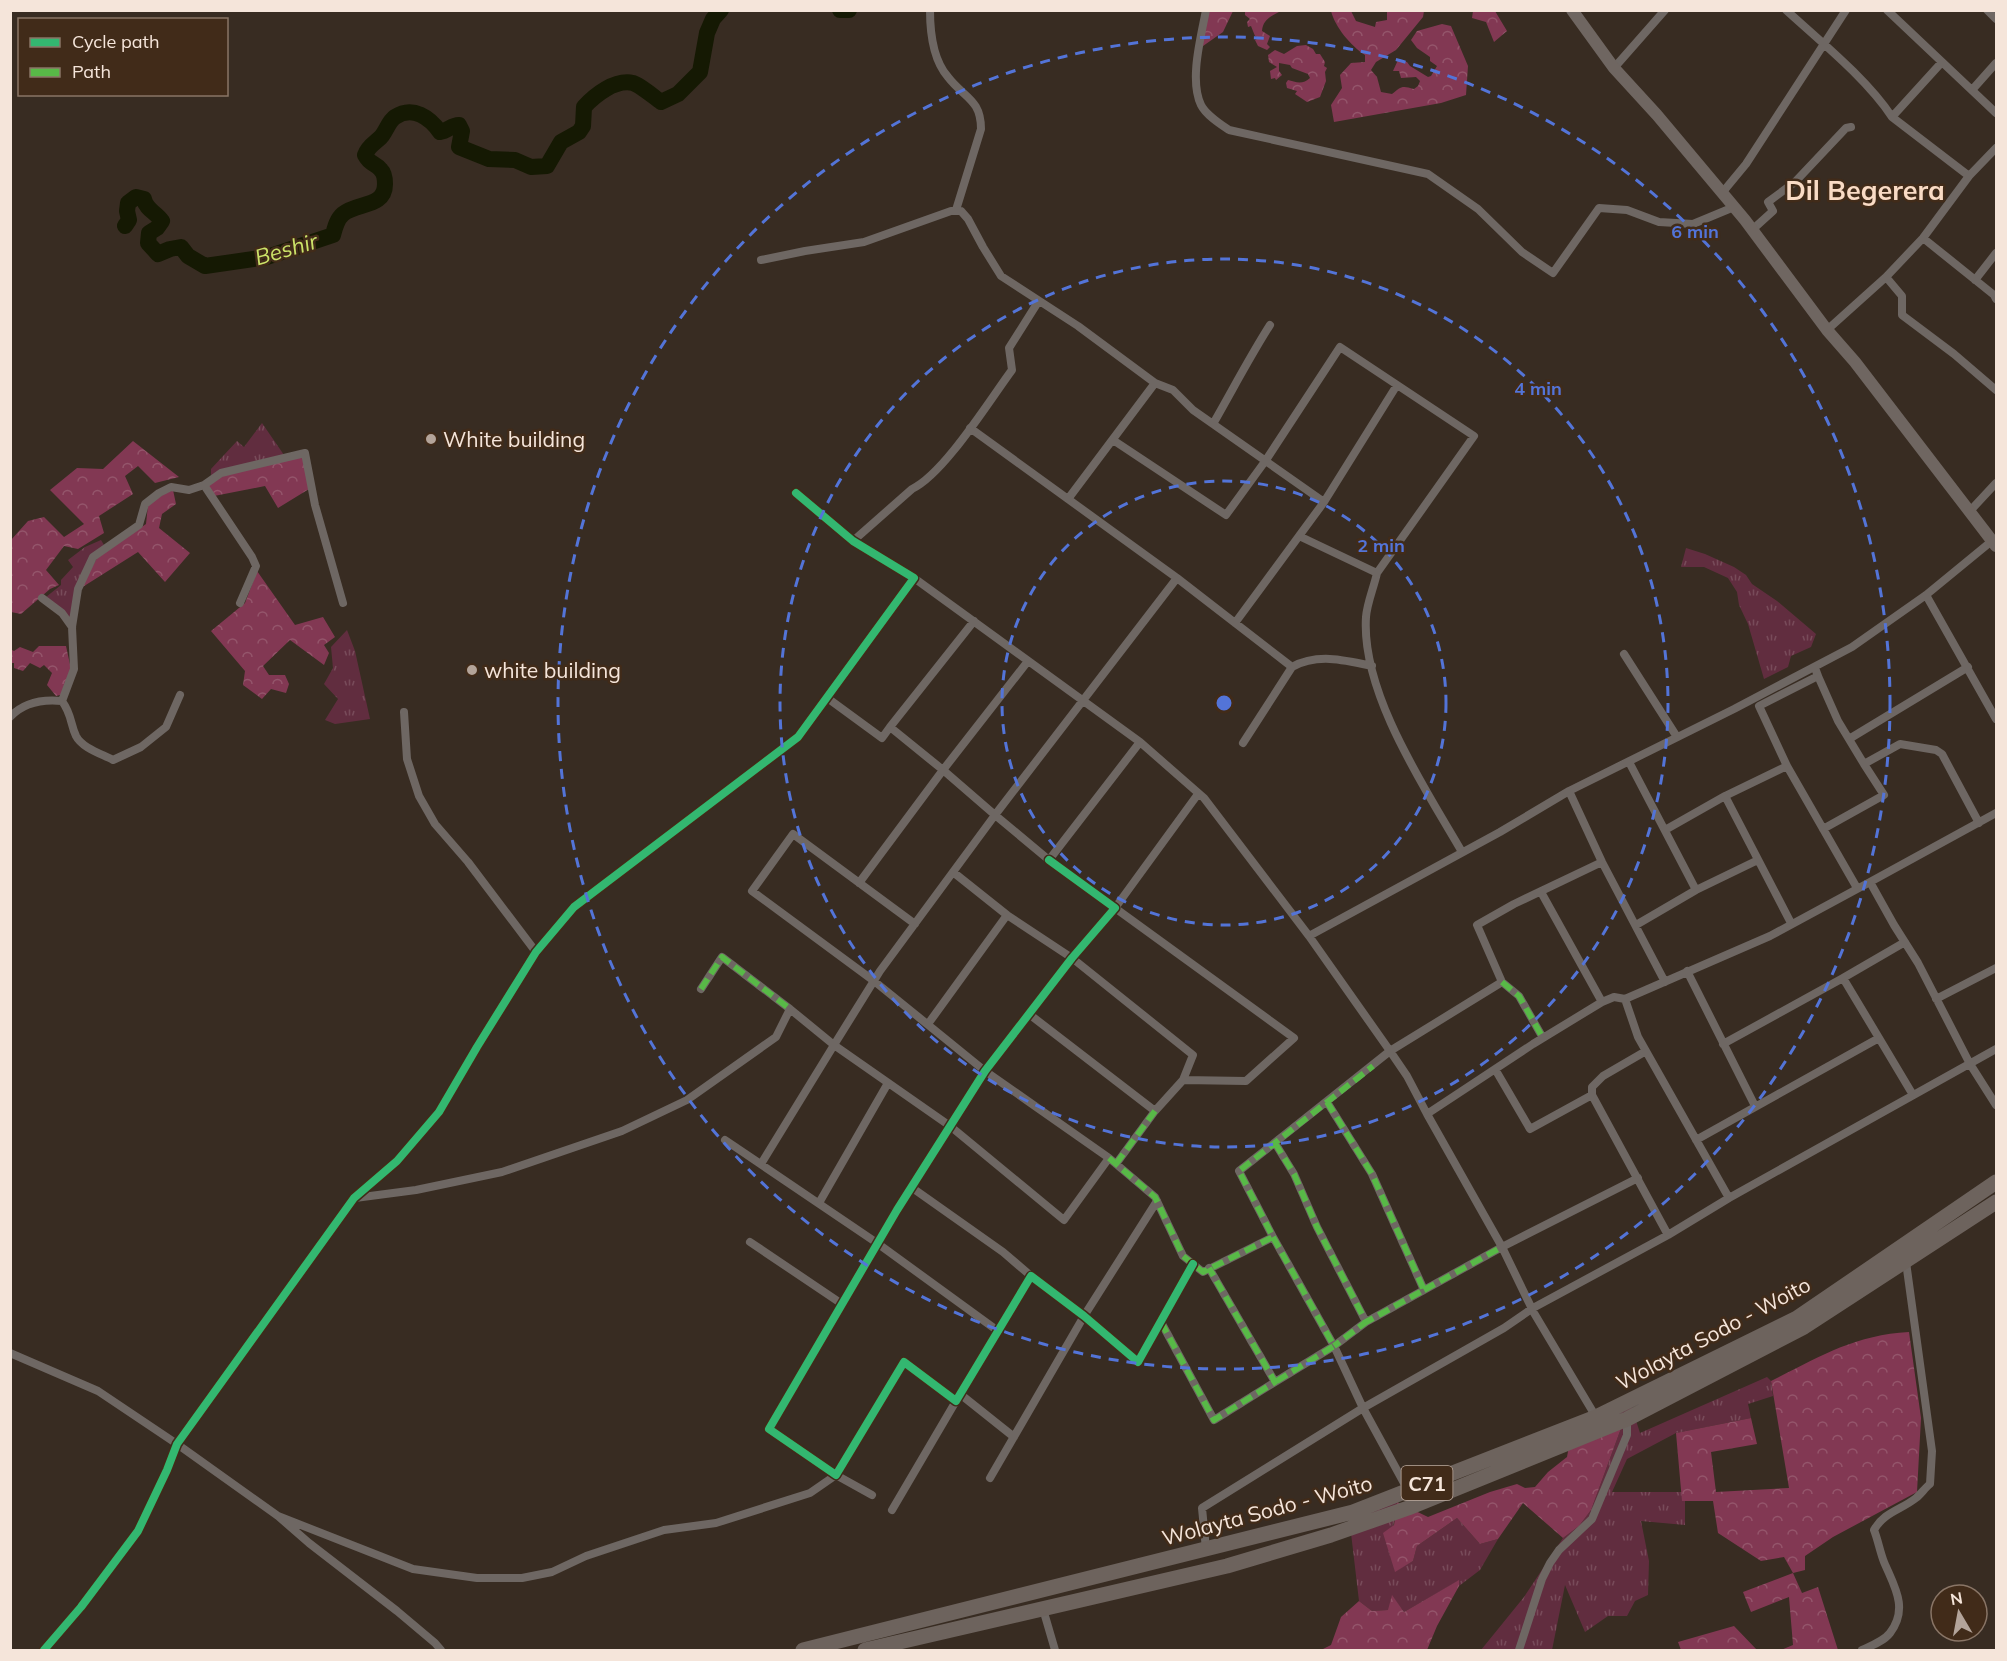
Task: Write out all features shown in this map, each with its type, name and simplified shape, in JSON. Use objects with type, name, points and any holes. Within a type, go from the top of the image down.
[{"type":"highway","name":"Wolayta Sodo - Woito","points":[[803,1650],[1353,1512],[1408,1491],[1596,1417],[1797,1318],[1996,1182]]},
{"type":"highway","name":"Wolayta Sodo - Woito","points":[[865,1650],[1227,1566],[1321,1538],[1416,1505],[1628,1419],[1804,1327],[1996,1202]]},
{"type":"highway","points":[[1167,1559],[1172,1579]]},
{"type":"main road","points":[[1572,10],[1614,68],[1734,207],[1827,330],[1855,362],[1995,543]]},
{"type":"street","points":[[930,10],[931,31],[939,61],[947,77],[975,102],[981,118],[981,129],[956,210]]},
{"type":"street","points":[[1206,10],[1198,48],[1196,84],[1201,106],[1218,123],[1229,130],[1428,174],[1478,208],[1522,252],[1553,273],[1599,208],[1627,210],[1659,222],[1693,224],[1734,207]]},
{"type":"street","points":[[1614,68],[1665,10]]},
{"type":"street","points":[[1786,10],[1882,103],[1892,117],[1970,176]]},
{"type":"street","points":[[1722,193],[1746,164],[1846,10]]},
{"type":"street","points":[[1887,10],[1996,113]]},
{"type":"street","points":[[1987,10],[1996,19]]},
{"type":"street","points":[[1892,117],[1941,62]]},
{"type":"street","points":[[1972,90],[1996,63]]},
{"type":"street","points":[[1752,230],[1773,211],[1768,201],[1795,182],[1846,128],[1851,127]]},
{"type":"street","points":[[1827,330],[1886,277],[1923,238],[1970,176],[1996,148]]},
{"type":"street","points":[[761,260],[864,242],[956,210],[961,211],[969,219],[1001,276],[1078,326],[1155,383],[1173,390],[1193,410],[1324,502]]},
{"type":"street","points":[[1923,238],[1996,299]]},
{"type":"street","points":[[1975,280],[1996,253]]},
{"type":"street","points":[[1886,277],[1902,296],[1902,315],[1954,354],[1996,390]]},
{"type":"street","points":[[853,541],[912,489],[923,484],[932,476],[970,428],[1012,370],[1009,348],[1038,302]]},
{"type":"street","points":[[1213,424],[1238,382],[1245,363],[1270,326]]},
{"type":"street","points":[[1113,440],[1226,515],[1266,460],[1340,347],[1474,436],[1377,573],[1366,617],[1369,650],[1379,693],[1401,744],[1462,852]]},
{"type":"street","points":[[1068,499],[1155,383]]},
{"type":"street","points":[[1235,622],[1324,502],[1398,385]]},
{"type":"street","points":[[970,428],[1178,578],[1292,667]]},
{"type":"street","points":[[62,701],[74,669],[72,627],[78,589],[93,557],[139,525],[145,504],[171,487],[189,490],[204,485],[221,473],[305,453],[315,505],[343,603]]},
{"type":"street","points":[[1970,511],[1996,483]]},
{"type":"street","points":[[204,485],[252,556],[255,566],[240,603]]},
{"type":"street","points":[[796,493],[853,541],[914,578],[1140,742],[1204,798],[1309,936],[1407,1076],[1502,1247],[1534,1313],[1596,1417]]},
{"type":"street","points":[[1299,536],[1377,573]]},
{"type":"street","points":[[1309,936],[1569,791],[1815,668],[1870,635],[1995,543]]},
{"type":"street","points":[[44,1650],[81,1607],[138,1531],[177,1444],[354,1198],[397,1161],[439,1112],[537,952],[574,907],[798,737],[914,578]]},
{"type":"street","points":[[761,1164],[874,981],[995,815],[1178,578]]},
{"type":"street","points":[[1926,594],[1996,719]]},
{"type":"street","points":[[42,598],[62,613],[72,627]]},
{"type":"street","points":[[826,697],[882,738],[974,621]]},
{"type":"street","points":[[1624,654],[1677,737]]},
{"type":"street","points":[[1243,743],[1292,667],[1304,661],[1320,659],[1342,660],[1372,666]]},
{"type":"street","points":[[859,883],[1028,661]]},
{"type":"street","points":[[1815,668],[1849,739],[1884,795],[1823,829]]},
{"type":"street","points":[[1849,739],[1968,668]]},
{"type":"street","points":[[1818,676],[1759,706],[1787,766],[1857,888]]},
{"type":"street","points":[[62,701],[69,712],[76,737],[82,743],[113,760],[141,747],[166,727],[180,694]]},
{"type":"street","points":[[10,717],[20,707],[46,700],[62,701]]},
{"type":"street","points":[[404,712],[405,751],[419,796],[435,824],[468,862],[537,952]]},
{"type":"street","points":[[890,727],[1049,860],[1294,1038],[1246,1082],[1183,1080]]},
{"type":"street","points":[[1049,860],[1140,742]]},
{"type":"street","points":[[1864,764],[1899,744],[1936,750],[1942,754],[1979,823]]},
{"type":"street","points":[[1629,762],[1696,891]]},
{"type":"street","points":[[1665,830],[1725,796],[1787,766]]},
{"type":"street","points":[[1569,791],[1602,862],[1665,982]]},
{"type":"street","points":[[872,1495],[836,1475],[769,1429],[911,1187],[985,1071],[1072,958],[1115,908],[1198,794]]},
{"type":"street","points":[[1725,796],[1791,923]]},
{"type":"street","points":[[1427,1114],[1602,1002],[1614,997],[1625,999],[1770,936],[1996,813]]},
{"type":"street","points":[[915,924],[793,834],[752,891],[874,981],[985,1071],[1109,1158],[1155,1197],[1184,1256],[1203,1272],[1273,1237]]},
{"type":"street","points":[[1636,926],[1696,891],[1758,860]]},
{"type":"street","points":[[1543,1038],[1519,996],[1502,982],[1477,925],[1514,904],[1602,862]]},
{"type":"street","points":[[953,872],[1007,915],[1072,958],[1193,1055],[1183,1080],[1155,1111],[1116,1164]]},
{"type":"street","points":[[1870,882],[1918,963],[1970,1064],[1996,1105]]},
{"type":"street","points":[[1541,892],[1602,1002]]},
{"type":"street","points":[[928,1024],[1007,915]]},
{"type":"street","points":[[1723,1044],[1905,942]]},
{"type":"street","points":[[701,989],[722,957],[834,1045],[950,1126],[1064,1220],[1109,1158]]},
{"type":"street","points":[[1936,999],[1996,968]]},
{"type":"street","points":[[1688,971],[1755,1106]]},
{"type":"street","points":[[1843,978],[1913,1095]]},
{"type":"street","points":[[1416,1505],[1334,1346],[1239,1171],[1390,1051],[1502,982]]},
{"type":"street","points":[[1625,999],[1638,1037],[1729,1198]]},
{"type":"street","points":[[354,1198],[416,1190],[502,1172],[622,1131],[687,1100],[776,1037],[790,1010]]},
{"type":"street","points":[[1029,1014],[1155,1111]]},
{"type":"street","points":[[1696,1140],[1879,1038]]},
{"type":"street","points":[[1206,1549],[1202,1508],[1364,1408],[1504,1328],[1533,1308],[1668,1235],[1729,1198],[1996,1049]]},
{"type":"street","points":[[1646,1051],[1603,1076],[1592,1088],[1592,1095],[1668,1235]]},
{"type":"street","points":[[1495,1069],[1530,1129],[1592,1095]]},
{"type":"street","points":[[819,1203],[888,1083]]},
{"type":"street","points":[[1327,1102],[1372,1174],[1424,1290]]},
{"type":"street","points":[[725,1140],[878,1243],[998,1331]]},
{"type":"street","points":[[1275,1143],[1294,1174],[1317,1227],[1366,1322]]},
{"type":"street","points":[[1161,1322],[1214,1420],[1334,1346],[1366,1322],[1502,1247],[1638,1178]]},
{"type":"street","points":[[911,1187],[1003,1252],[1138,1362],[1193,1264]]},
{"type":"street","points":[[990,1478],[1084,1317],[1157,1201]]},
{"type":"street","points":[[750,1242],[842,1304]]},
{"type":"street","points":[[1862,1650],[1884,1639],[1890,1633],[1900,1607],[1897,1589],[1884,1561],[1874,1530],[1879,1521],[1915,1499],[1930,1484],[1932,1451],[1906,1262]]},
{"type":"street","points":[[1209,1268],[1275,1382]]},
{"type":"street","points":[[892,1510],[1031,1276]]},
{"type":"street","points":[[10,1353],[98,1391],[177,1444],[278,1516],[397,1611],[441,1650]]},
{"type":"street","points":[[278,1516],[413,1569],[477,1578],[522,1578],[552,1572],[586,1556],[664,1530],[716,1523],[810,1493],[836,1475],[904,1362],[1014,1437]]},
{"type":"street","points":[[1519,1650],[1542,1579],[1550,1563],[1559,1550],[1592,1520],[1627,1435],[1628,1419]]},
{"type":"street","points":[[1043,1609],[1055,1650]]},
{"type":"green space","points":[[1207,11],[1233,11],[1223,32],[1203,46],[1202,37]]},
{"type":"green space","points":[[1245,11],[1281,11],[1268,18],[1264,24],[1262,31],[1270,36],[1267,44],[1270,47],[1267,50],[1258,46],[1255,40],[1257,37],[1251,26],[1248,27],[1247,22],[1250,19],[1245,15]]},
{"type":"green space","points":[[1331,11],[1351,11],[1356,21],[1375,27],[1376,22],[1387,20],[1387,11],[1424,11],[1423,17],[1396,50],[1376,62],[1371,70],[1377,77],[1381,92],[1392,94],[1402,87],[1414,89],[1420,81],[1416,77],[1401,78],[1399,71],[1393,71],[1398,60],[1407,62],[1428,77],[1437,66],[1411,40],[1417,31],[1442,24],[1451,26],[1468,66],[1466,95],[1441,103],[1334,122],[1331,105],[1342,88],[1340,75],[1351,63],[1365,62],[1365,55],[1344,36]]},
{"type":"green space","points":[[1473,11],[1495,11],[1507,31],[1494,42],[1486,22],[1472,18]]},
{"type":"green space","points":[[1306,45],[1316,54],[1320,54],[1327,68],[1326,81],[1320,97],[1307,102],[1295,94],[1297,91],[1287,88],[1286,83],[1288,80],[1305,82],[1310,78],[1308,74],[1290,65],[1279,63],[1279,71],[1282,75],[1276,80],[1271,79],[1270,71],[1277,67],[1269,62],[1268,55],[1275,50],[1284,54],[1297,46]]},
{"type":"green space","points":[[262,423],[284,455],[211,476],[211,469],[237,441],[244,447]]},
{"type":"green space","points":[[133,441],[179,477],[155,483],[138,466],[125,476],[133,494],[99,516],[104,533],[78,549],[64,546],[46,570],[59,585],[50,589],[21,614],[11,612],[11,540],[28,521],[44,517],[64,537],[84,524],[50,490],[77,468],[103,469]]},
{"type":"green space","points":[[303,456],[309,489],[278,508],[265,486],[214,496],[207,486],[221,475]]},
{"type":"green space","points":[[173,490],[176,504],[162,514],[159,528],[190,553],[165,582],[138,552],[81,588],[97,558],[146,524],[148,505]]},
{"type":"green space","points":[[101,540],[104,545],[89,560],[70,620],[46,597],[61,585],[61,580],[73,567],[68,560],[85,547]]},
{"type":"green space","points":[[1686,548],[1734,567],[1746,575],[1752,584],[1777,601],[1816,634],[1811,647],[1791,656],[1788,667],[1764,679],[1748,624],[1739,605],[1737,592],[1728,578],[1704,567],[1681,567]]},
{"type":"green space","points":[[257,571],[295,625],[323,617],[335,637],[324,645],[329,653],[324,665],[290,640],[263,666],[269,675],[285,675],[289,684],[286,693],[271,689],[262,699],[243,685],[245,671],[211,631],[245,603]]},
{"type":"green space","points":[[347,630],[355,651],[370,719],[335,724],[325,720],[338,699],[324,684],[333,668],[331,647]]},
{"type":"green space","points":[[39,646],[66,646],[71,669],[64,694],[56,696],[47,685],[52,673],[44,665],[40,668],[30,663],[23,671],[14,668],[14,663],[11,663],[10,649],[14,651],[20,647],[33,652]]},
{"type":"green space","points":[[1909,1332],[1921,1418],[1917,1492],[1833,1537],[1805,1556],[1805,1570],[1793,1573],[1784,1557],[1761,1561],[1718,1533],[1713,1501],[1682,1501],[1676,1433],[1751,1418],[1757,1444],[1711,1452],[1716,1492],[1789,1488],[1771,1381],[1854,1342]]},
{"type":"green space","points":[[1767,1377],[1771,1381],[1773,1396],[1748,1404],[1751,1418],[1676,1433],[1627,1459],[1612,1492],[1682,1492],[1682,1500],[1685,1501],[1685,1525],[1641,1521],[1649,1561],[1648,1595],[1635,1601],[1627,1616],[1608,1616],[1585,1632],[1565,1585],[1552,1650],[1481,1650],[1524,1597],[1563,1538],[1579,1526],[1591,1510],[1623,1423],[1618,1410],[1631,1405],[1640,1433]]},
{"type":"green space","points":[[1618,1410],[1623,1423],[1591,1510],[1579,1526],[1563,1538],[1523,1503],[1498,1539],[1480,1544],[1457,1518],[1417,1546],[1413,1561],[1395,1572],[1383,1533],[1394,1525],[1397,1502],[1428,1517],[1490,1492],[1517,1484],[1525,1488],[1535,1487],[1548,1472],[1567,1457],[1569,1446]]},
{"type":"green space","points":[[1397,1502],[1389,1553],[1395,1571],[1413,1561],[1417,1546],[1457,1518],[1480,1544],[1498,1539],[1480,1570],[1459,1586],[1458,1581],[1404,1612],[1392,1596],[1389,1610],[1372,1611],[1359,1601],[1349,1516]]},
{"type":"green space","points":[[1793,1573],[1802,1593],[1818,1587],[1838,1650],[1781,1650],[1793,1645],[1789,1597],[1751,1612],[1743,1592]]},
{"type":"green space","points":[[1459,1580],[1459,1586],[1427,1650],[1321,1650],[1331,1645],[1341,1617],[1359,1601],[1372,1611],[1388,1610],[1392,1595],[1404,1612]]},
{"type":"green space","points":[[1734,1626],[1757,1650],[1681,1650],[1678,1642]]},
{"type":"waterway","name":"Beshir","points":[[125,226],[129,220],[128,203],[136,197],[144,199],[147,206],[162,221],[149,233],[148,243],[158,254],[181,247],[188,256],[205,266],[267,257],[333,235],[343,214],[375,201],[384,192],[383,173],[365,155],[393,119],[408,112],[426,118],[440,132],[459,125],[462,131],[459,147],[489,159],[515,160],[531,167],[547,166],[561,142],[579,132],[583,126],[584,107],[606,89],[619,83],[633,83],[661,102],[678,94],[700,72],[707,33],[713,19],[721,10]]},
{"type":"waterway","name":"Beshir","points":[[840,10],[849,10]]},
{"type":"marked path","points":[[701,989],[722,957],[790,1009]]},
{"type":"marked path","points":[[1502,982],[1519,996],[1543,1038]]},
{"type":"marked path","points":[[1109,1158],[1155,1197],[1183,1256],[1203,1272],[1273,1237],[1239,1171],[1373,1066]]},
{"type":"marked path","points":[[1327,1102],[1372,1174],[1424,1290],[1366,1322]]},
{"type":"marked path","points":[[1116,1164],[1155,1111]]},
{"type":"marked path","points":[[1275,1143],[1294,1174],[1317,1227],[1366,1322],[1334,1346]]},
{"type":"marked path","points":[[1273,1237],[1334,1346],[1275,1382]]},
{"type":"marked path","points":[[1424,1290],[1502,1247]]},
{"type":"marked path","points":[[1161,1322],[1214,1420],[1275,1382],[1209,1268]]},
{"type":"cycle path","points":[[44,1650],[81,1607],[138,1531],[177,1444],[354,1198],[397,1161],[439,1112],[536,952],[574,907],[798,737],[914,578],[853,541],[796,493]]},
{"type":"cycle path","points":[[1049,860],[1115,908],[1072,958],[985,1071],[897,1210],[769,1429],[836,1475],[904,1362],[956,1401],[1031,1276],[1084,1316],[1138,1362],[1193,1264]]},
{"type":"place","name":"White building","points":[[431,439]]},
{"type":"place","name":"white building","points":[[472,670]]},
{"type":"district","name":"Dil Begerera","points":[[1865,190]]}]
